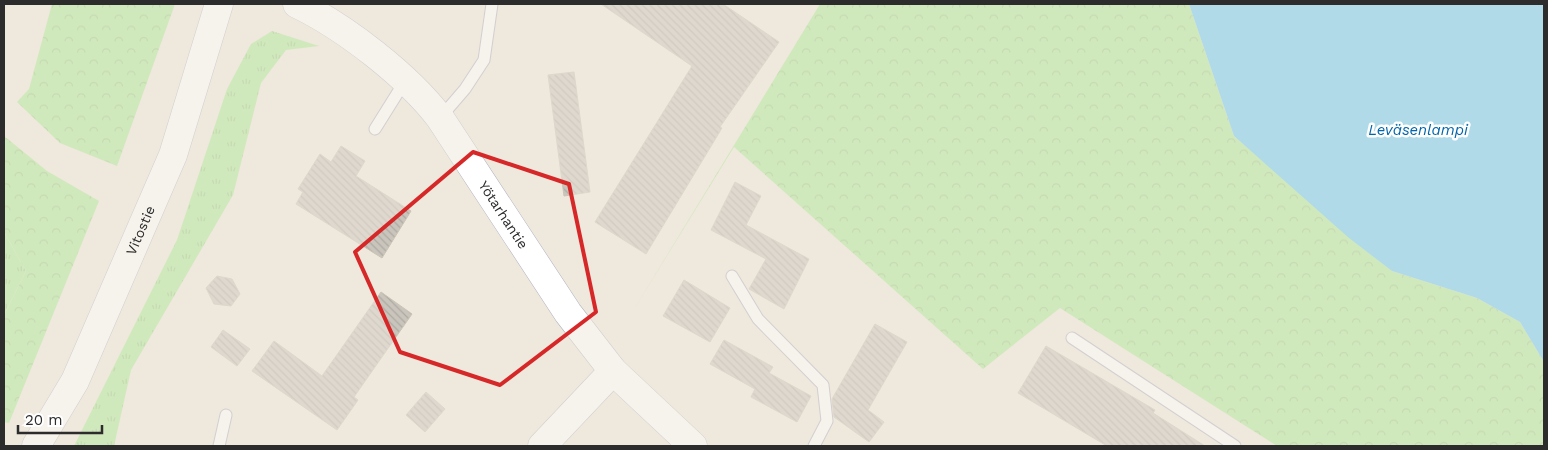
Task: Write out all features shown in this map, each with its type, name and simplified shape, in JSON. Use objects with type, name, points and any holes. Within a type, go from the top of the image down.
[{"type":"street","name":"Vitostie","points":[[36,446],[75,381],[173,155],[219,4]]},
{"type":"street","name":"Yötarhantie","points":[[297,4],[321,15],[406,80],[424,97],[440,118],[568,313],[613,371],[693,446]]},
{"type":"street","points":[[542,446],[613,371]]},
{"type":"lane","points":[[440,118],[465,89],[484,60],[492,4]]},
{"type":"lane","points":[[375,129],[406,80]]},
{"type":"lane","points":[[732,276],[758,318],[823,385],[827,421],[814,446]]},
{"type":"lane","points":[[1072,338],[1235,446]]},
{"type":"lane","points":[[219,446],[226,415]]},
{"type":"highlighted area","points":[[473,152],[569,184],[596,312],[500,385],[400,352],[355,252]]},
{"type":"green space","points":[[52,4],[175,4],[117,166],[60,143],[17,102],[29,89]]},
{"type":"green space","points":[[820,4],[1189,4],[1234,136],[1392,271],[1477,298],[1520,322],[1544,362],[1544,446],[1277,446],[1060,308],[983,369],[734,147],[633,311]]},
{"type":"green space","points":[[272,31],[319,46],[286,50],[261,83],[233,195],[131,370],[114,446],[74,446],[177,240],[227,89],[251,44]]},
{"type":"green space","points":[[4,136],[47,171],[99,201],[9,423],[4,422],[4,315],[26,271],[4,232]]},
{"type":"green space","points":[[4,232],[26,271],[4,315]]},
{"type":"water","name":"Leväsenlampi","points":[[1189,4],[1544,4],[1544,362],[1520,322],[1477,298],[1392,271],[1349,238],[1234,136]]},
{"type":"building","points":[[601,4],[723,4],[779,42],[720,127],[722,128],[646,254],[595,222],[692,66]]},
{"type":"building","points":[[574,72],[590,192],[564,196],[548,75]]},
{"type":"building","points":[[341,146],[365,161],[356,176],[411,211],[382,258],[296,204],[303,192],[298,189],[320,154],[331,162]]},
{"type":"building","points":[[735,182],[761,196],[746,225],[809,259],[784,309],[749,289],[766,259],[711,230]]},
{"type":"building","points":[[217,276],[232,279],[240,294],[231,306],[214,304],[206,288]]},
{"type":"building","points":[[684,280],[730,308],[710,342],[663,316]]},
{"type":"building","points":[[381,292],[412,314],[354,397],[358,400],[337,430],[252,371],[274,341],[322,376]]},
{"type":"building","points":[[875,324],[907,342],[868,410],[884,422],[869,442],[834,417],[832,399]]},
{"type":"building","points":[[223,330],[250,349],[237,366],[211,347]]},
{"type":"building","points":[[724,340],[773,367],[769,373],[811,396],[797,422],[751,397],[755,389],[710,364]]},
{"type":"building","points":[[1046,346],[1155,410],[1153,413],[1205,446],[1107,446],[1018,393]]},
{"type":"building","points":[[426,392],[445,409],[425,432],[406,415]]}]
